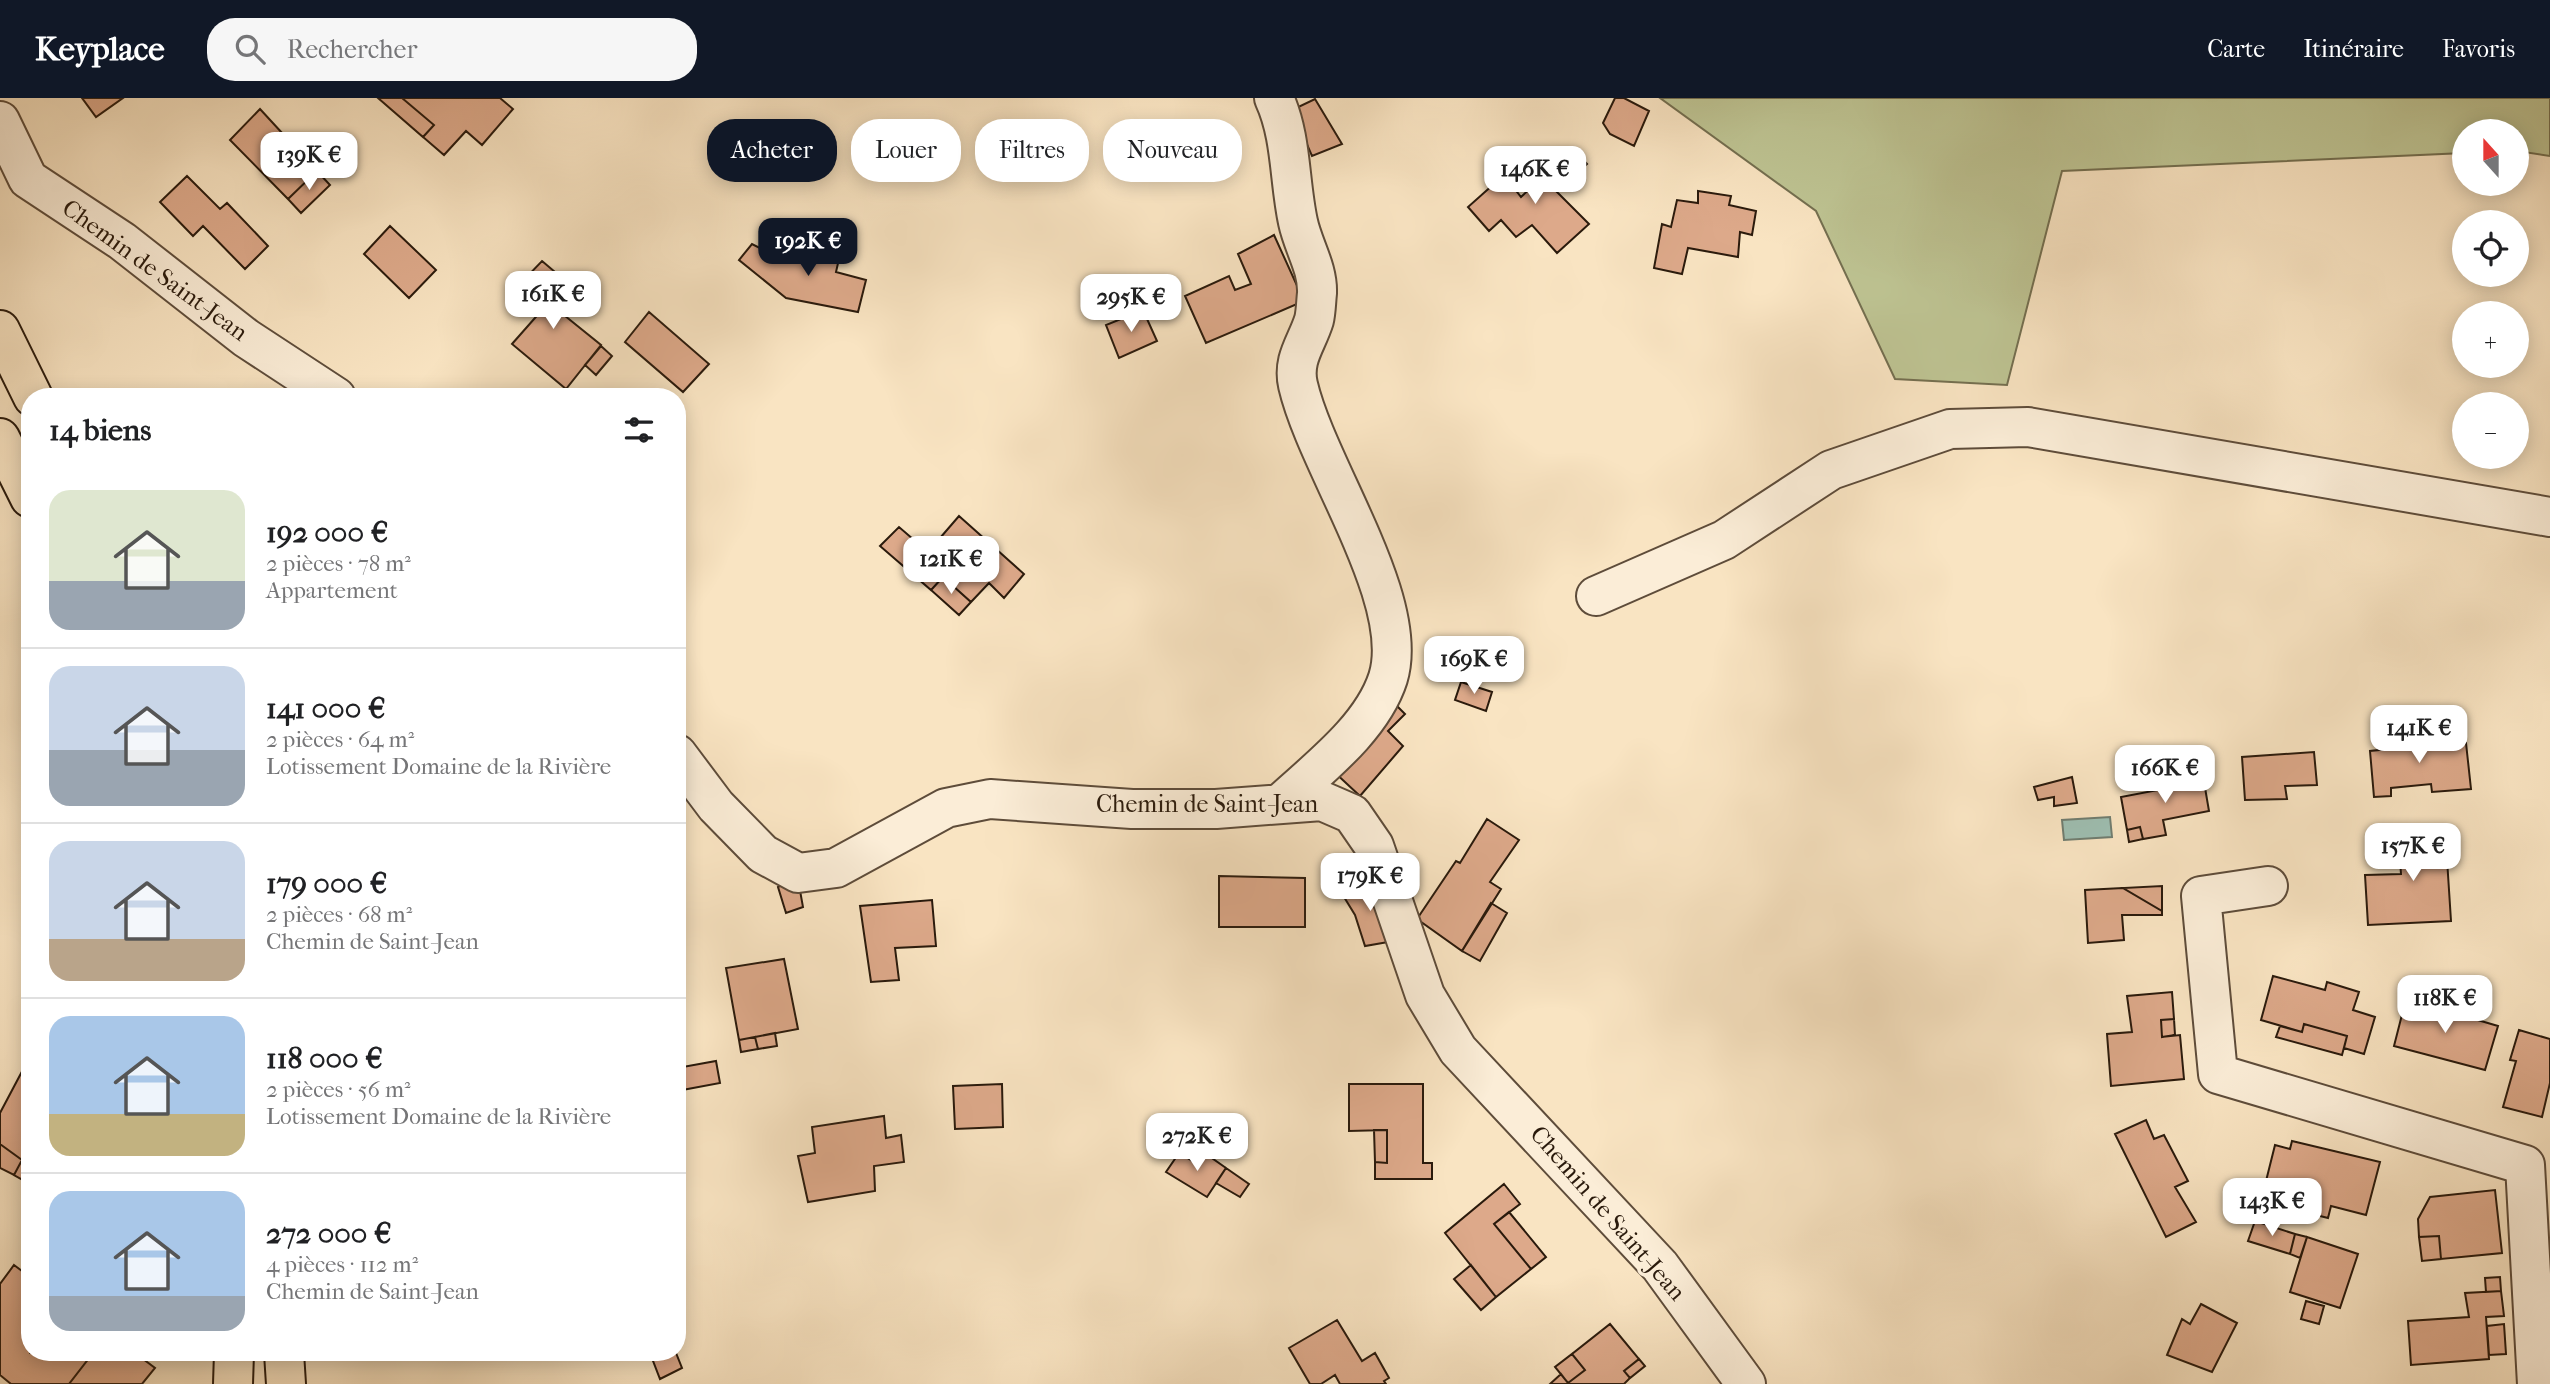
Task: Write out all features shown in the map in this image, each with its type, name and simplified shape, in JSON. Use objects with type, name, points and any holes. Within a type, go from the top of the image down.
[{"type":"main road","points":[[0,330],[29,388]]},
{"type":"main road","points":[[0,438],[21,480]]},
{"type":"main road","points":[[233,1384],[234,1361]]},
{"type":"main road","points":[[285,1361],[286,1384]]},
{"type":"street","points":[[1274,98],[1288,147],[1298,223],[1313,268],[1317,290],[1314,319],[1295,367],[1298,384],[1326,465],[1388,608],[1391,643],[1388,678],[1369,714],[1283,802]]},
{"type":"street","name":"Chemin de Saint-Jean","points":[[0,121],[28,179],[122,241],[246,338],[322,388]]},
{"type":"street","points":[[1595,596],[1724,540],[1831,470],[1950,429],[2028,427],[2550,517]]},
{"type":"street","name":"Chemin de Saint-Jean","points":[[686,766],[716,806],[762,853],[798,873],[836,868],[946,808],[990,799],[1132,809],[1216,809],[1322,800],[1352,814],[1374,846],[1425,995],[1458,1050],[1517,1110],[1660,1266],[1746,1384]]},
{"type":"street","points":[[2268,886],[2201,896],[2218,1074],[2525,1165],[2537,1384]]},
{"type":"green space","points":[[1660,98],[2550,98],[2550,156],[2529,153],[2529,119],[2452,119],[2452,154],[2062,171],[2007,385],[1895,379],[1816,211]]},
{"type":"shaded area","points":[[2110,817],[2112,837],[2064,840],[2062,820]]},
{"type":"building","points":[[82,98],[123,98],[96,117]]},
{"type":"building","points":[[378,98],[402,98],[434,125],[423,137]]},
{"type":"building","points":[[402,98],[500,98],[513,109],[482,145],[466,131],[444,155],[423,137],[434,125]]},
{"type":"building","points":[[1615,98],[1624,98],[1649,111],[1634,146],[1610,134],[1603,123]]},
{"type":"building","points":[[1315,99],[1342,144],[1312,156],[1292,110]]},
{"type":"building","points":[[260,109],[317,171],[288,199],[230,140]]},
{"type":"building","points":[[1573,149],[1587,164],[1557,192],[1589,224],[1557,253],[1532,225],[1516,237],[1501,220],[1489,231],[1468,207],[1504,175],[1521,197]]},
{"type":"building","points":[[317,171],[330,185],[301,213],[288,199]]},
{"type":"building","points":[[187,176],[220,209],[227,203],[268,246],[245,269],[203,226],[193,236],[160,202]]},
{"type":"building","points":[[1698,191],[1731,196],[1729,205],[1756,211],[1752,235],[1740,232],[1738,257],[1688,248],[1682,274],[1654,268],[1662,224],[1671,227],[1677,200],[1698,203]]},
{"type":"building","points":[[390,226],[436,270],[409,298],[364,254]]},
{"type":"building","points":[[785,233],[817,243],[809,265],[778,255]]},
{"type":"building","points":[[1274,235],[1304,301],[1206,343],[1185,296],[1229,276],[1235,290],[1251,284],[1238,254]]},
{"type":"building","points":[[817,243],[841,250],[836,272],[866,280],[858,312],[786,298],[739,260],[752,244],[777,257],[809,265]]},
{"type":"building","points":[[542,261],[568,283],[549,303],[601,345],[567,388],[512,344],[542,310],[518,286]]},
{"type":"building","points":[[1143,310],[1157,341],[1119,358],[1106,325]]},
{"type":"building","points":[[649,312],[709,364],[686,389],[678,388],[625,342]]},
{"type":"building","points":[[601,346],[612,356],[596,375],[585,365]]},
{"type":"building","points":[[959,516],[1024,574],[1004,598],[989,583],[971,602],[943,577],[931,590],[880,546],[899,527],[928,552]]},
{"type":"building","points":[[943,577],[971,602],[959,615],[931,590]]},
{"type":"building","points":[[1461,682],[1492,692],[1486,711],[1455,700]]},
{"type":"building","points":[[1396,705],[1405,714],[1388,731],[1403,746],[1360,796],[1332,770]]},
{"type":"building","points":[[2429,734],[2429,746],[2466,743],[2471,789],[2432,792],[2431,784],[2391,788],[2391,796],[2374,797],[2370,751],[2388,749],[2387,736]]},
{"type":"building","points":[[2314,752],[2317,785],[2285,786],[2287,799],[2245,800],[2242,757]]},
{"type":"building","points":[[2203,776],[2209,811],[2163,820],[2166,835],[2143,839],[2140,827],[2127,830],[2121,797],[2158,790],[2157,784]]},
{"type":"building","points":[[2072,777],[2077,803],[2054,806],[2054,797],[2038,800],[2034,787]]},
{"type":"building","points":[[1487,819],[1519,840],[1490,882],[1501,889],[1462,951],[1417,919],[1456,861],[1460,863]]},
{"type":"building","points":[[2140,827],[2143,839],[2129,842],[2127,830]]},
{"type":"building","points":[[2445,828],[2451,921],[2368,925],[2365,875],[2401,874],[2398,831]]},
{"type":"building","points":[[1375,874],[1394,941],[1365,946],[1355,915],[1344,897]]},
{"type":"building","points":[[1219,876],[1305,878],[1305,927],[1219,927]]},
{"type":"building","points":[[790,881],[799,885],[803,907],[786,913],[778,887]]},
{"type":"building","points":[[2162,886],[2162,911],[2123,888]]},
{"type":"building","points":[[2123,888],[2162,911],[2162,915],[2122,915],[2124,940],[2088,943],[2085,890]]},
{"type":"building","points":[[932,900],[936,946],[895,948],[899,980],[871,982],[860,906]]},
{"type":"building","points":[[1491,903],[1507,913],[1480,961],[1462,951]]},
{"type":"building","points":[[784,959],[798,1029],[739,1040],[726,968]]},
{"type":"building","points":[[2273,976],[2325,990],[2327,982],[2359,992],[2353,1010],[2375,1017],[2364,1054],[2344,1048],[2347,1036],[2304,1024],[2302,1032],[2261,1020]]},
{"type":"building","points":[[2172,992],[2174,1019],[2161,1020],[2162,1037],[2180,1035],[2184,1079],[2111,1086],[2107,1034],[2132,1032],[2127,996]]},
{"type":"building","points":[[2406,999],[2498,1026],[2485,1070],[2394,1046]]},
{"type":"building","points":[[2174,1019],[2175,1035],[2162,1037],[2161,1020]]},
{"type":"building","points":[[2304,1024],[2347,1036],[2342,1055],[2276,1037],[2280,1026],[2302,1032]]},
{"type":"building","points":[[2519,1030],[2550,1039],[2550,1083],[2542,1117],[2503,1107],[2516,1061],[2510,1060]]},
{"type":"building","points":[[775,1033],[777,1046],[758,1049],[755,1037]]},
{"type":"building","points":[[755,1037],[758,1049],[741,1052],[739,1040]]},
{"type":"building","points":[[716,1061],[720,1083],[686,1089],[686,1066]]},
{"type":"building","points":[[21,1073],[21,1159],[0,1144],[0,1113]]},
{"type":"building","points":[[1002,1084],[1003,1127],[955,1129],[953,1086]]},
{"type":"building","points":[[1349,1084],[1423,1084],[1423,1163],[1432,1163],[1432,1179],[1375,1179],[1375,1162],[1387,1163],[1387,1130],[1349,1131]]},
{"type":"building","points":[[884,1116],[886,1138],[901,1135],[904,1162],[874,1166],[875,1191],[808,1202],[798,1156],[815,1153],[812,1127]]},
{"type":"building","points":[[2146,1120],[2154,1139],[2164,1135],[2188,1181],[2175,1187],[2196,1222],[2166,1237],[2115,1134]]},
{"type":"building","points":[[1374,1130],[1387,1130],[1387,1163],[1375,1162]]},
{"type":"building","points":[[2292,1141],[2380,1162],[2366,1215],[2331,1206],[2328,1218],[2276,1205],[2281,1185],[2266,1181],[2275,1145],[2290,1149]]},
{"type":"building","points":[[0,1144],[21,1162],[14,1175],[0,1168]]},
{"type":"building","points":[[1179,1153],[1199,1165],[1206,1154],[1226,1168],[1207,1197],[1166,1172]]},
{"type":"building","points":[[21,1162],[21,1179],[14,1175]]},
{"type":"building","points":[[1226,1168],[1249,1184],[1240,1197],[1216,1183]]},
{"type":"building","points":[[1504,1184],[1520,1204],[1494,1224],[1531,1269],[1496,1297],[1445,1233]]},
{"type":"building","points":[[2495,1190],[2502,1253],[2441,1259],[2439,1236],[2419,1237],[2418,1219],[2430,1197]]},
{"type":"building","points":[[1509,1212],[1546,1257],[1531,1269],[1494,1224]]},
{"type":"building","points":[[2255,1221],[2295,1234],[2290,1254],[2248,1241]]},
{"type":"building","points":[[2295,1234],[2307,1237],[2300,1258],[2290,1254]]},
{"type":"building","points":[[2439,1236],[2441,1259],[2422,1261],[2419,1237]]},
{"type":"building","points":[[2307,1237],[2358,1254],[2340,1308],[2290,1292]]},
{"type":"building","points":[[14,1265],[21,1270],[21,1361],[87,1361],[69,1384],[11,1384],[0,1375],[0,1284]]},
{"type":"building","points":[[1471,1265],[1496,1297],[1481,1310],[1454,1279]]},
{"type":"building","points":[[2500,1277],[2501,1291],[2486,1292],[2485,1278]]},
{"type":"building","points":[[2501,1291],[2504,1316],[2486,1317],[2489,1359],[2411,1365],[2408,1321],[2469,1317],[2465,1293]]},
{"type":"building","points":[[2306,1301],[2324,1306],[2319,1324],[2301,1319]]},
{"type":"building","points":[[2201,1304],[2237,1323],[2212,1372],[2167,1355],[2182,1319],[2190,1324]]},
{"type":"building","points":[[1337,1320],[1362,1361],[1375,1353],[1389,1378],[1384,1381],[1386,1384],[1340,1384],[1335,1375],[1321,1384],[1310,1384],[1289,1348]]},
{"type":"building","points":[[1610,1324],[1639,1359],[1624,1371],[1630,1378],[1624,1384],[1550,1384],[1561,1374],[1568,1383],[1585,1370],[1572,1354]]},
{"type":"building","points":[[2504,1324],[2506,1354],[2489,1355],[2487,1326]]},
{"type":"building","points":[[1572,1354],[1585,1370],[1568,1383],[1555,1367]]},
{"type":"building","points":[[1639,1359],[1645,1366],[1630,1378],[1624,1371]]},
{"type":"building","points":[[87,1361],[146,1361],[155,1368],[142,1384],[69,1384]]},
{"type":"building","points":[[653,1361],[679,1361],[682,1368],[660,1379]]}]
